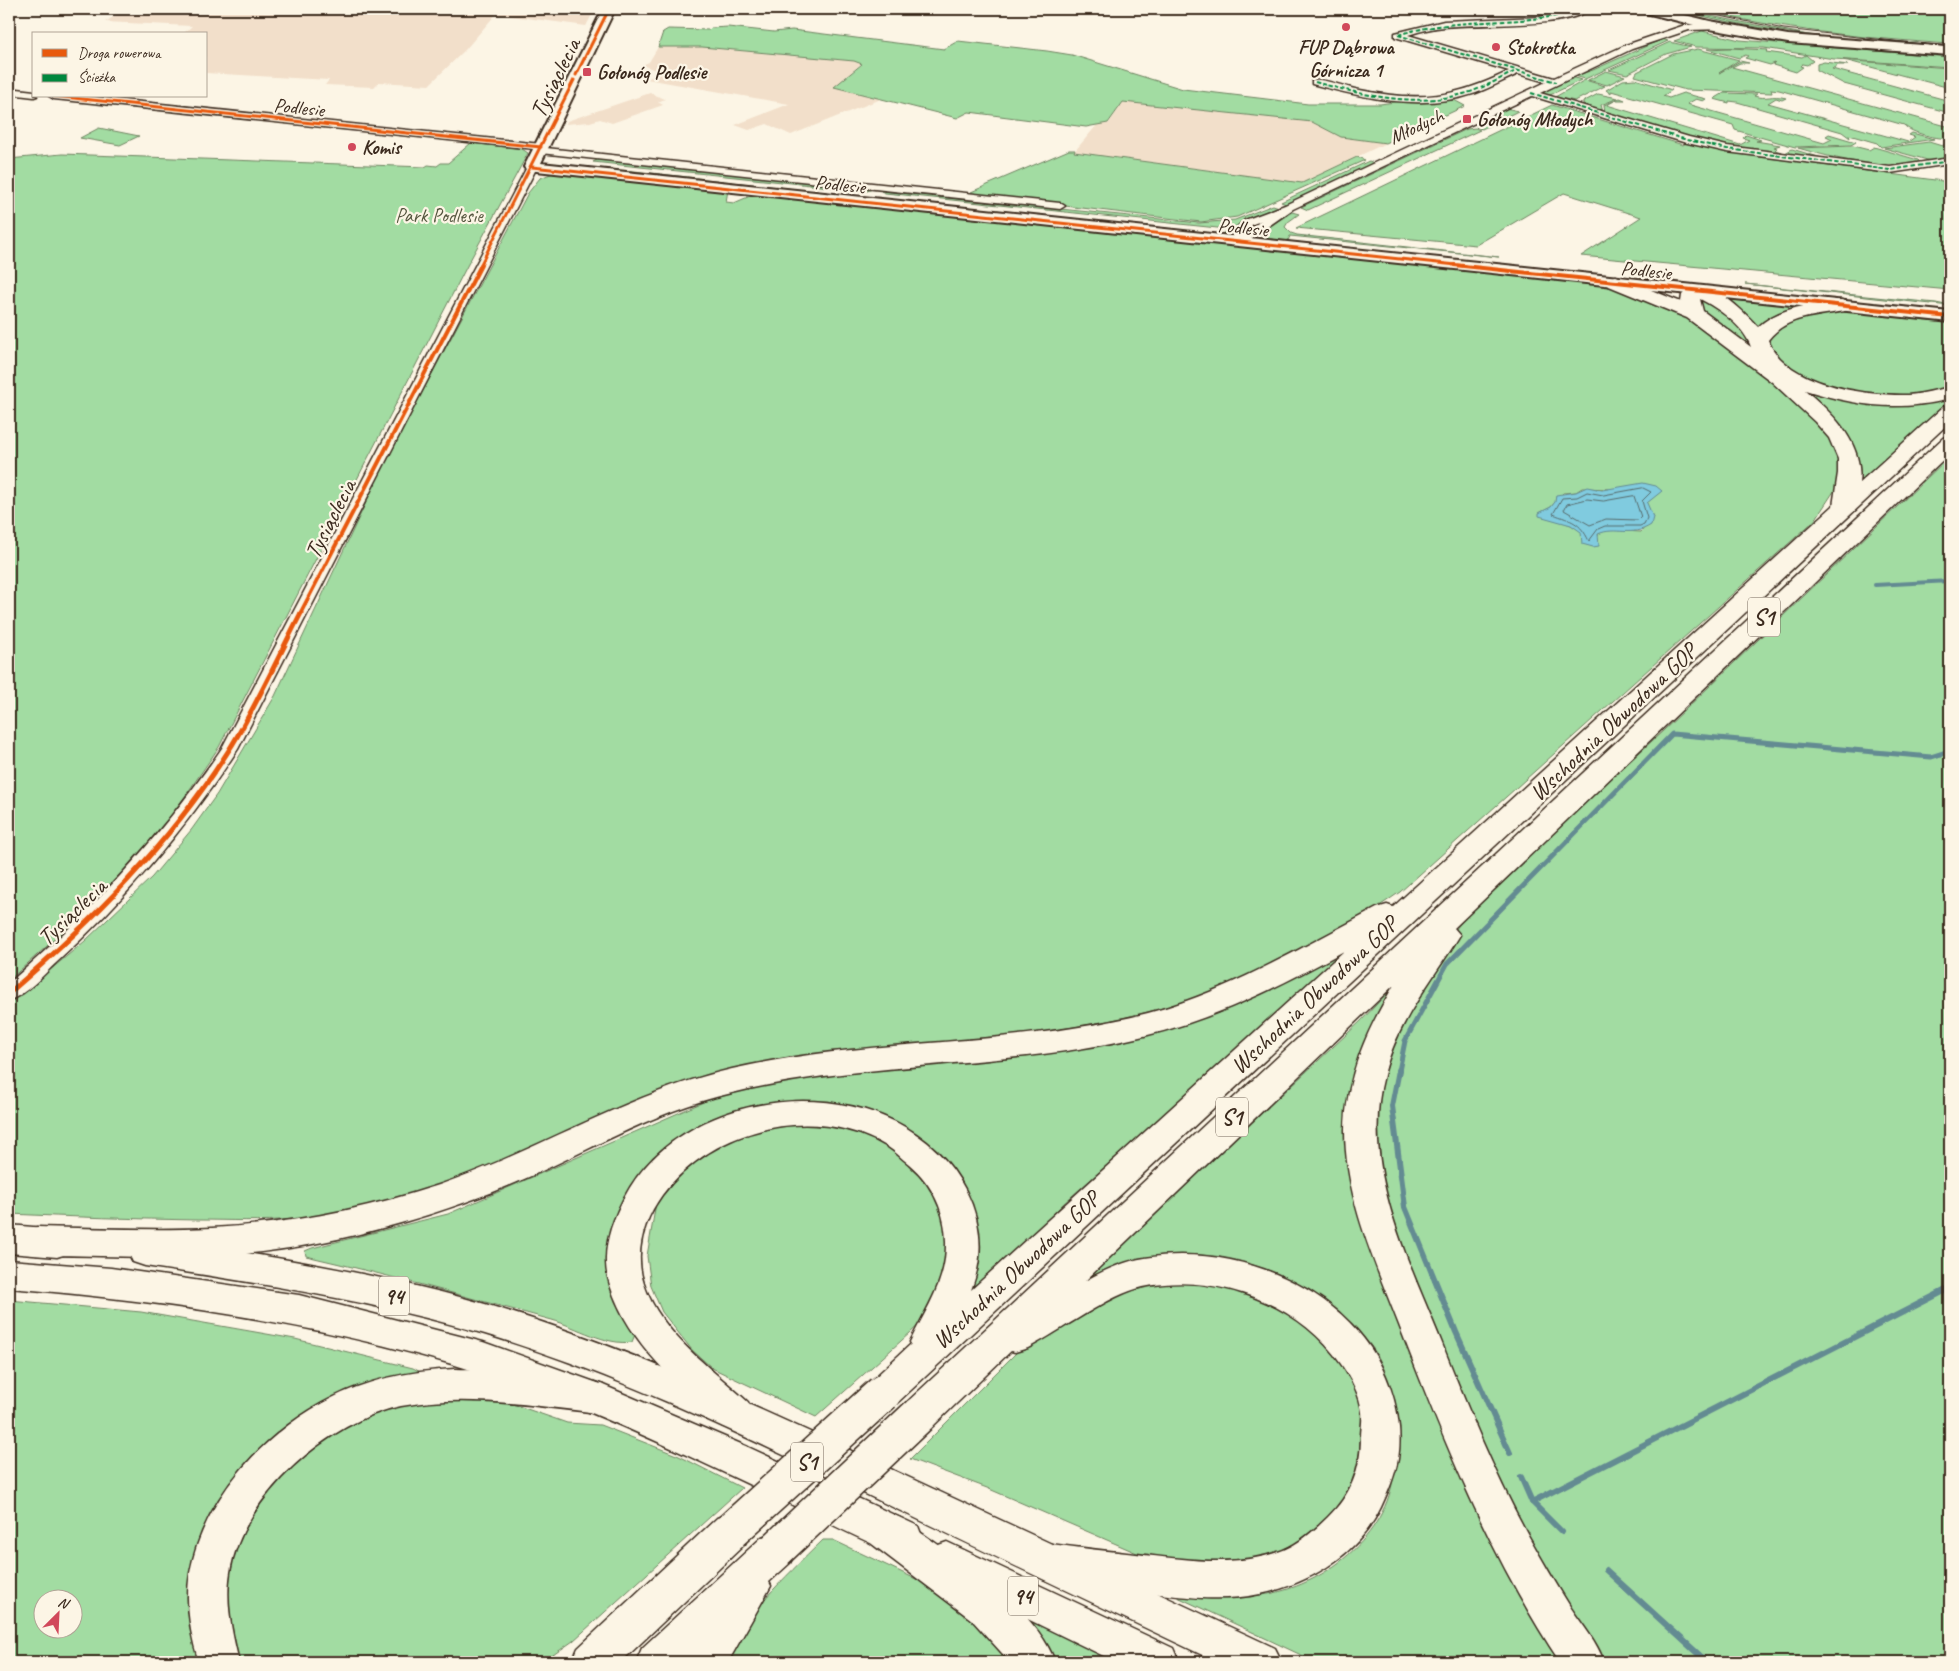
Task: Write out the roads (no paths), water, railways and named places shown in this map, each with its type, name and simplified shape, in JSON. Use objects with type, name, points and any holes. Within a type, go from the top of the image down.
[{"type":"main road","points":[[1616,282],[1694,314],[1809,404],[1835,432],[1847,451],[1850,466],[1844,509]]},
{"type":"main road","points":[[1694,314],[1690,302],[1691,295],[1697,291],[1724,304],[1742,320],[1758,340],[1763,354],[1785,372],[1836,393],[1869,399],[1909,400],[1950,393]]},
{"type":"main road","points":[[1758,340],[1765,329],[1784,318],[1808,310],[1842,306]]},
{"type":"main road","name":"Wschodnia Obwodowa GOP","points":[[592,1662],[1950,411]]},
{"type":"main road","name":"Wschodnia Obwodowa GOP","points":[[656,1662],[1950,442]]},
{"type":"main road","points":[[1482,884],[1400,997],[1378,1040],[1371,1058],[1363,1104],[1363,1158],[1368,1187],[1382,1237],[1431,1361],[1497,1515],[1561,1630],[1584,1662]]},
{"type":"main road","points":[[23,1240],[215,1242],[266,1236],[358,1220],[451,1194],[508,1172],[645,1112],[712,1086],[770,1072],[818,1064],[1028,1045],[1146,1024],[1181,1013],[1269,978],[1420,898]]},
{"type":"main road","points":[[735,1414],[647,1326],[634,1304],[622,1268],[626,1229],[643,1194],[658,1174],[685,1148],[731,1124],[755,1118],[802,1112],[831,1114],[859,1120],[884,1130],[910,1145],[940,1174],[952,1195],[964,1246],[960,1272],[950,1299],[920,1359]]},
{"type":"main road","name":"94","points":[[23,1240],[122,1249],[269,1269],[378,1292],[484,1319],[586,1353],[735,1414],[1261,1662]]},
{"type":"main road","points":[[984,1353],[1121,1280],[1143,1272],[1169,1268],[1200,1269],[1224,1272],[1266,1285],[1295,1299],[1318,1314],[1351,1348],[1372,1384],[1383,1426],[1379,1464],[1374,1482],[1351,1523],[1316,1552],[1296,1564],[1278,1571],[1230,1580],[1202,1580],[1051,1563]]},
{"type":"main road","name":"94","points":[[9,1274],[111,1282],[299,1310],[483,1358],[590,1396],[735,1459],[1160,1662]]},
{"type":"main road","points":[[219,1662],[212,1638],[210,1572],[220,1537],[240,1501],[261,1475],[306,1433],[344,1410],[374,1397],[435,1386],[491,1384],[590,1396]]},
{"type":"main road","points":[[886,1531],[975,1598],[1010,1629],[1035,1662]]},
{"type":"main road","points":[[705,1662],[772,1554]]},
{"type":"main road","points":[[571,1662],[626,1631]]},
{"type":"street","name":"Tysiąclecia","points":[[9,993],[74,936],[133,877],[189,810],[230,749],[532,167],[609,9]]},
{"type":"street","points":[[1556,82],[1398,35],[1436,24],[1550,20],[1586,9]]},
{"type":"street","points":[[1646,9],[1665,11],[1692,21],[1721,27],[1816,42],[1950,51]]},
{"type":"street","points":[[1665,11],[1672,23]]},
{"type":"street","points":[[1692,21],[1787,35],[1892,47]]},
{"type":"street","name":"Młodych","points":[[1640,43],[1672,23],[1692,21]]},
{"type":"street","name":"Młodych","points":[[1239,242],[1237,234],[1241,227],[1289,207],[1531,93],[1692,21]]},
{"type":"street","points":[[1315,82],[1378,96],[1426,99],[1467,92],[1518,70]]},
{"type":"street","points":[[9,91],[32,94]]},
{"type":"street","points":[[1531,93],[1687,140],[1734,150],[1890,170],[1950,161]]},
{"type":"street","name":"Podlesie","points":[[72,98],[1060,206]]},
{"type":"street","name":"Podlesie","points":[[532,167],[1950,318]]},
{"type":"street","points":[[869,202],[879,186]]},
{"type":"street","name":"Podlesie","points":[[1764,298],[1832,296],[1950,308]]},
{"type":"water","points":[[1643,483],[1656,486],[1662,491],[1647,503],[1653,517],[1651,525],[1637,531],[1611,531],[1598,534],[1599,546],[1593,547],[1582,544],[1581,532],[1571,525],[1539,516],[1539,513],[1551,507],[1555,502],[1556,495],[1576,492],[1587,487],[1602,490]]},
{"type":"waterway","points":[[1875,585],[1950,581]]},
{"type":"waterway","points":[[1399,1071],[1405,1041],[1447,964],[1672,734],[1931,757],[1950,751]]},
{"type":"waterway","points":[[1399,1070],[1392,1106],[1405,1207],[1456,1332],[1510,1453]]},
{"type":"waterway","points":[[1532,1502],[1950,1288]]},
{"type":"waterway","points":[[1521,1477],[1532,1502]]},
{"type":"waterway","points":[[1532,1502],[1562,1532]]},
{"type":"waterway","points":[[1606,1570],[1707,1662]]},
{"type":"tram line","points":[[1686,9],[1784,29],[1950,47]]},
{"type":"place","name":"FUP Dąbrowa Górnicza 1","points":[[1346,27]]},
{"type":"place","name":"Stokrotka","points":[[1496,47]]},
{"type":"place","name":"Gołonóg Podlesie","points":[[587,72]]},
{"type":"place","name":"Gołonóg Młodych","points":[[1467,119]]},
{"type":"place","name":"Komis","points":[[352,147]]},
{"type":"park label","name":"Park Podlesie","points":[[439,215]]}]
